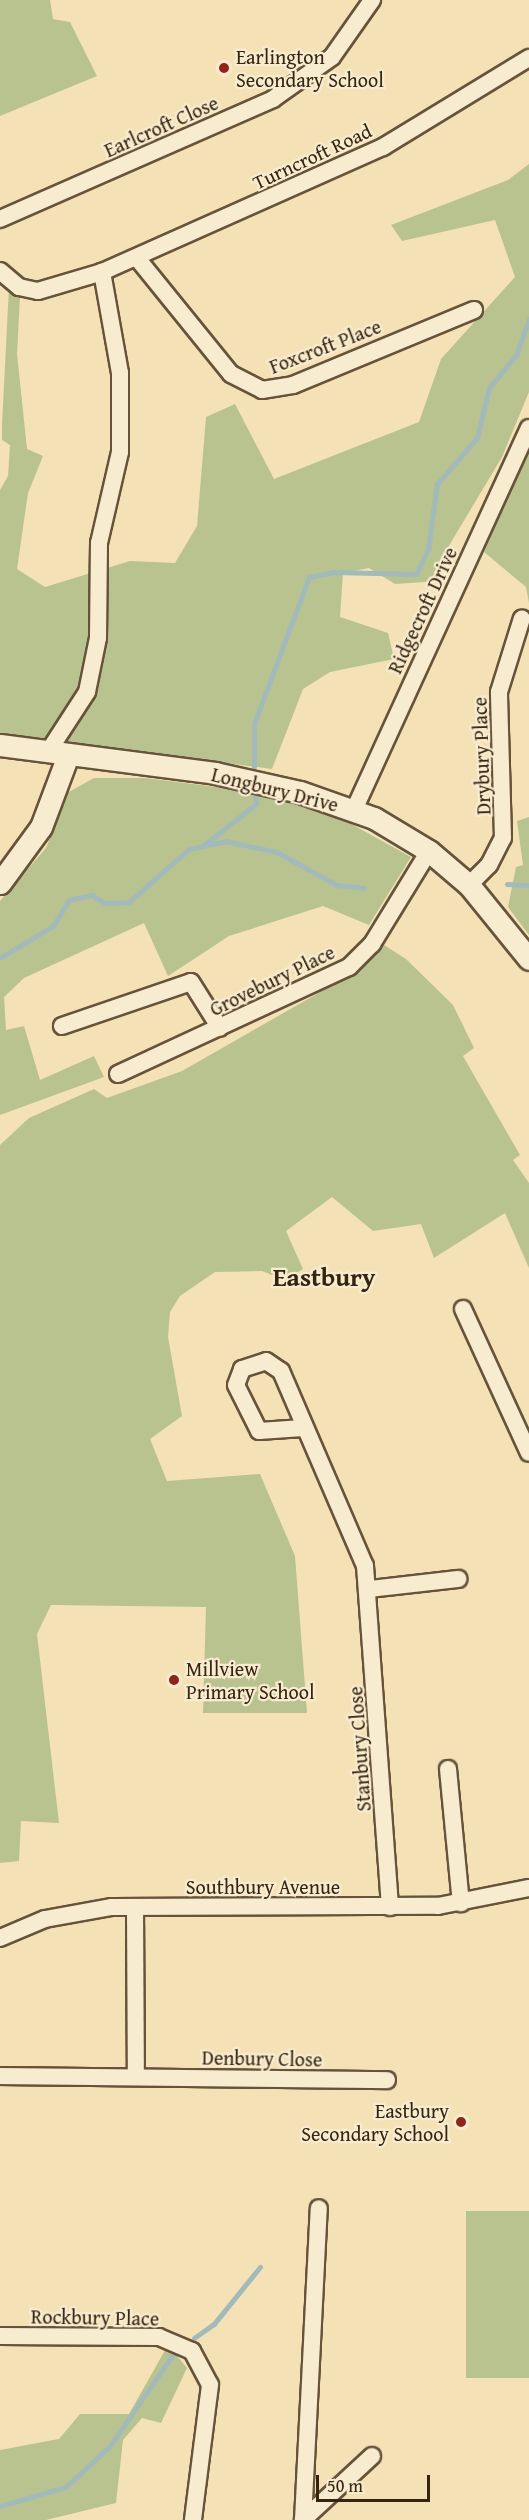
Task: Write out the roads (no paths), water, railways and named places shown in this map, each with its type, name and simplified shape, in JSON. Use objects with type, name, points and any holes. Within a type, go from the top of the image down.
[{"type":"street","name":"Earlcroft Close","points":[[0,219],[273,99],[332,57],[372,0]]},
{"type":"street","name":"Turncroft Road","points":[[102,272],[383,147],[529,58]]},
{"type":"street","name":"Foxcroft Place","points":[[137,258],[231,374],[262,390],[293,385],[474,310]]},
{"type":"street","points":[[0,272],[19,287],[38,291],[102,272],[116,335],[123,414],[99,543],[98,638],[87,692],[58,754],[41,827],[0,883]]},
{"type":"street","name":"Ridgecroft Drive","points":[[354,810],[529,428]]},
{"type":"street","name":"Drybury Place","points":[[469,885],[489,865],[503,838],[499,692],[522,618]]},
{"type":"street","name":"Longbury Drive","points":[[0,746],[215,773],[354,810],[429,851],[469,885],[529,959]]},
{"type":"street","name":"Grovebury Place","points":[[118,1074],[330,978],[361,957],[429,851]]},
{"type":"street","points":[[62,1026],[191,982],[220,1028]]},
{"type":"street","points":[[463,1309],[529,1453]]},
{"type":"street","name":"Stanbury Close","points":[[303,1428],[259,1431],[236,1385],[242,1370],[274,1364],[359,1548],[370,1589],[390,1907]]},
{"type":"street","points":[[370,1589],[458,1580]]},
{"type":"street","points":[[448,1769],[461,1903]]},
{"type":"street","name":"Southbury Avenue","points":[[0,1938],[45,1919],[135,1907],[390,1907],[461,1903],[529,1888]]},
{"type":"street","points":[[135,1907],[136,2077]]},
{"type":"street","name":"Denbury Close","points":[[0,2076],[387,2080]]},
{"type":"street","points":[[303,2520],[320,2208]]},
{"type":"street","name":"Rockbury Place","points":[[0,2336],[159,2337],[192,2351],[210,2385],[193,2520]]},
{"type":"street","points":[[303,2520],[372,2456]]},
{"type":"waterway","points":[[254,767],[254,724],[309,577],[334,572],[416,574],[428,549],[437,484],[477,438],[489,388],[516,355],[529,319]]},
{"type":"waterway","points":[[204,845],[256,804],[255,795]]},
{"type":"waterway","points":[[0,958],[53,926],[69,900],[92,895],[105,903],[129,902],[189,849],[226,841],[277,852],[337,885],[364,888]]},
{"type":"waterway","points":[[507,884],[529,885]]},
{"type":"waterway","points":[[194,2338],[214,2324],[260,2267]]},
{"type":"waterway","points":[[0,2506],[66,2487],[110,2446],[174,2353]]},
{"type":"place","name":"Earlington Secondary School","points":[[224,68]]},
{"type":"place","name":"Millview Primary School","points":[[174,1680]]},
{"type":"place","name":"Eastbury Secondary School","points":[[461,2122]]},
{"type":"district","name":"Eastbury","points":[[324,1277]]}]
